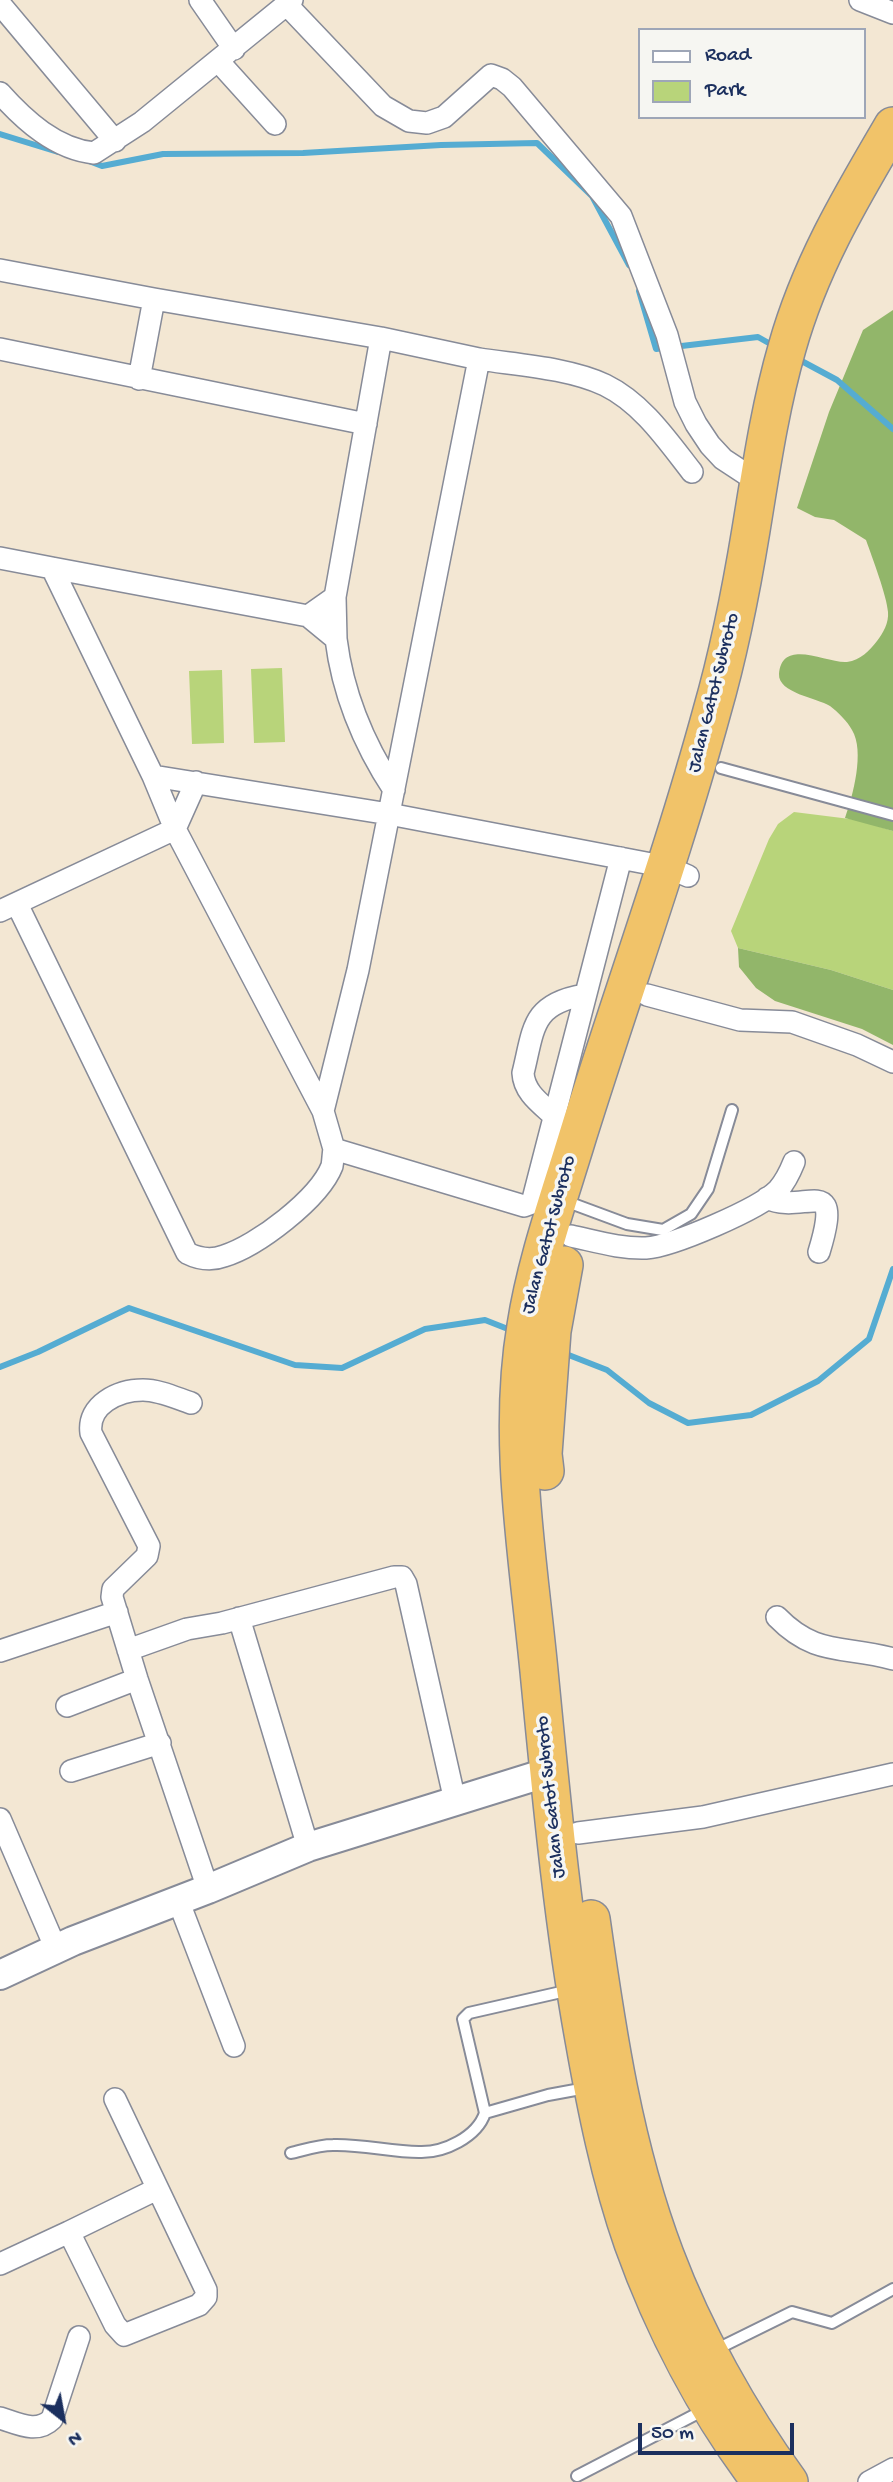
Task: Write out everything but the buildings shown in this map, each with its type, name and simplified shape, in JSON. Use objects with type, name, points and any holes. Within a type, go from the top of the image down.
[{"type":"highway","name":"Jalan Gatot Subroto","points":[[789,2482],[722,2399],[681,2354],[634,2244],[619,2199],[593,2087],[575,1988],[560,1771],[531,1460],[541,1257],[569,1214],[647,995],[728,652],[758,482],[794,363],[823,247],[893,126]]},
{"type":"highway","name":"Jalan Gatot Subroto","points":[[569,1214],[607,1042],[721,768],[740,701],[765,595],[794,363],[846,257],[893,174]]},
{"type":"highway","name":"Jalan Gatot Subroto","points":[[560,1771],[578,1833],[610,2044],[620,2097],[640,2174],[664,2254],[709,2353],[722,2399],[761,2482]]},
{"type":"street","points":[[200,0],[226,56],[275,124]]},
{"type":"street","points":[[860,0],[893,13]]},
{"type":"street","points":[[0,93],[43,134],[75,151],[94,153],[142,122],[290,2],[383,106],[409,121],[427,123],[444,117],[491,75],[502,79],[512,87],[621,216],[669,345],[685,402],[710,444],[723,459],[758,482]]},
{"type":"street","points":[[0,4],[120,138]]},
{"type":"street","points":[[0,270],[381,338],[479,359],[553,371],[605,385],[644,413],[692,472]]},
{"type":"street","points":[[139,379],[154,299]]},
{"type":"street","points":[[381,338],[335,597],[336,639],[340,670],[357,722],[376,762],[394,789]]},
{"type":"street","points":[[0,349],[366,424]]},
{"type":"street","points":[[323,1111],[358,970],[479,359]]},
{"type":"street","points":[[0,558],[308,616],[336,639]]},
{"type":"street","points":[[52,568],[153,776],[175,829],[323,1111],[334,1149],[332,1165],[326,1176],[296,1212],[278,1226],[224,1256],[198,1259],[187,1253],[9,908],[175,829],[196,782]]},
{"type":"street","points":[[308,616],[335,597]]},
{"type":"street","points":[[153,776],[389,814],[621,858],[678,872]]},
{"type":"street","points":[[334,1149],[528,1206],[534,1199],[553,1115],[621,858]]},
{"type":"street","points":[[553,1115],[531,1093],[524,1082],[523,1073],[536,1024],[545,1010],[556,1003],[584,995]]},
{"type":"street","points":[[647,995],[740,1020],[792,1022],[857,1045],[893,1062]]},
{"type":"street","points":[[569,1214],[632,1248],[649,1248],[666,1244],[747,1212],[777,1191],[787,1179],[794,1162]]},
{"type":"street","points":[[767,1198],[776,1203],[808,1200],[823,1203],[828,1216],[819,1252]]},
{"type":"street","points":[[191,1403],[144,1390],[114,1397],[99,1406],[91,1417],[91,1433],[149,1546],[147,1556],[113,1589],[112,1597],[208,1889]]},
{"type":"street","points":[[128,1650],[187,1629],[402,1577],[406,1584],[455,1801]]},
{"type":"street","points":[[0,1651],[117,1612]]},
{"type":"street","points":[[777,1617],[790,1631],[809,1642],[893,1659]]},
{"type":"street","points":[[239,1618],[308,1846]]},
{"type":"street","points":[[67,1706],[137,1679]]},
{"type":"street","points":[[71,1771],[160,1743]]},
{"type":"street","points":[[0,1975],[56,1949],[308,1846],[560,1771]]},
{"type":"street","points":[[578,1833],[703,1817],[893,1774]]},
{"type":"street","points":[[0,1819],[56,1949]]},
{"type":"street","points":[[178,1900],[234,2046]]},
{"type":"street","points":[[69,2232],[115,2325],[124,2335],[199,2305],[206,2297],[206,2290],[115,2099]]},
{"type":"street","points":[[0,2263],[157,2189]]},
{"type":"street","points":[[0,2418],[34,2428],[42,2427],[52,2419],[79,2337]]},
{"type":"street","points":[[869,2482],[893,2469]]},
{"type":"lane","points":[[721,768],[893,815]]},
{"type":"lane","points":[[569,1214],[663,1230],[691,1214],[708,1189],[732,1110]]},
{"type":"lane","points":[[291,2152],[332,2144],[421,2153],[445,2147],[466,2137],[482,2122],[485,2113],[463,2019],[465,2015],[575,1988]]},
{"type":"lane","points":[[485,2113],[548,2095],[593,2087]]},
{"type":"lane","points":[[709,2353],[792,2312],[832,2323],[893,2289]]},
{"type":"lane","points":[[577,2476],[722,2399]]},
{"type":"green space","points":[[893,310],[893,831],[845,818],[858,761],[856,739],[852,730],[830,706],[785,686],[780,681],[779,674],[782,663],[797,654],[839,662],[856,659],[874,645],[887,624],[885,596],[866,540],[834,520],[815,517],[797,508],[829,412],[863,330]]},
{"type":"green space","points":[[282,668],[285,742],[254,743],[251,669]]},
{"type":"green space","points":[[222,670],[224,743],[192,744],[189,671]]},
{"type":"green space","points":[[794,812],[858,820],[893,831],[893,990],[831,970],[738,948],[731,931],[769,839],[778,824]]},
{"type":"green space","points":[[738,948],[831,970],[893,990],[893,1045],[862,1029],[775,1001],[756,988],[739,967]]},
{"type":"waterway","points":[[0,134],[58,152]]},
{"type":"waterway","points":[[89,161],[102,166],[163,154],[303,153],[441,145],[537,143],[592,196],[629,265]]},
{"type":"waterway","points":[[639,291],[656,349],[758,337],[774,346]]},
{"type":"waterway","points":[[796,358],[837,380],[893,429]]},
{"type":"waterway","points":[[561,1352],[607,1370],[649,1403],[688,1423],[751,1415],[818,1381],[869,1339],[893,1269]]},
{"type":"waterway","points":[[0,1367],[38,1352],[129,1308],[295,1365],[342,1368],[425,1329],[485,1320],[513,1331]]}]
